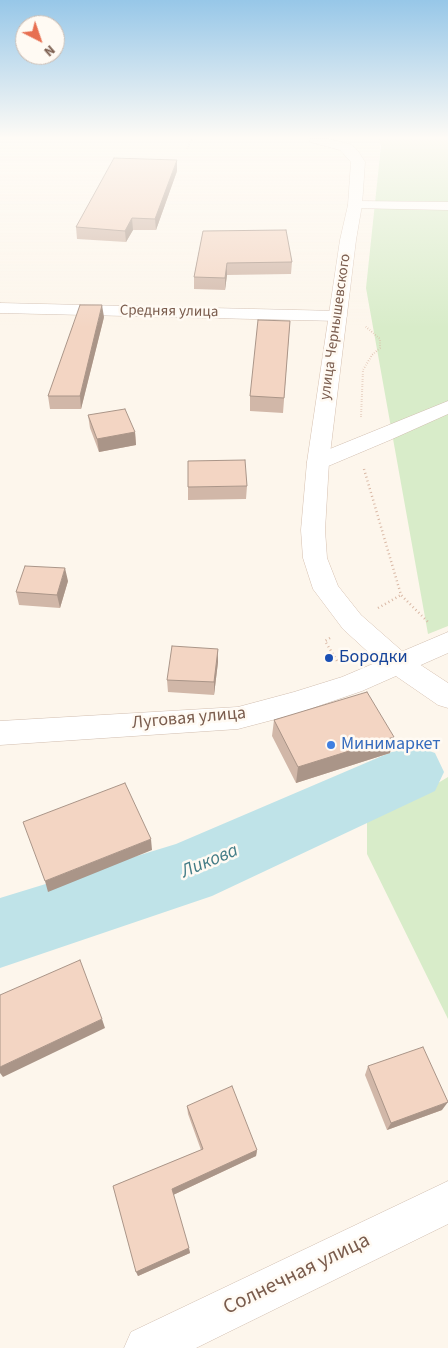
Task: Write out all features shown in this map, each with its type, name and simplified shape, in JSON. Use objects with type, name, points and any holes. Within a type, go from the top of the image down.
[{"type":"street","name":"улица Чернышевского","points":[[355,202],[318,462],[313,530],[315,558],[326,589],[352,622],[400,665],[448,697]]},
{"type":"street","points":[[355,205],[448,206]]},
{"type":"street","name":"Средняя улица","points":[[0,308],[338,316]]},
{"type":"street","points":[[318,462],[448,407]]},
{"type":"street","name":"Луговая улица","points":[[0,733],[238,718],[295,703],[352,684],[400,665],[441,635]]},
{"type":"street","name":"Солнечная улица","points":[[147,1348],[448,1202]]},
{"type":"path","points":[[365,326],[380,340],[380,348],[362,370],[362,399],[357,445],[401,595],[441,635]]},
{"type":"green space","points":[[375,202],[448,202],[448,626],[428,634],[366,288]]},
{"type":"green space","points":[[448,777],[448,1019],[367,854],[367,819],[389,794],[428,789]]},
{"type":"building","points":[[90,202],[161,202],[155,219],[132,218],[125,231],[76,227]]},
{"type":"building","points":[[286,230],[292,262],[227,263],[225,278],[194,277],[203,231]]},
{"type":"building","points":[[80,305],[102,305],[80,396],[48,396]]},
{"type":"building","points":[[258,320],[290,321],[284,398],[250,396]]},
{"type":"building","points":[[125,409],[135,432],[97,439],[88,415]]},
{"type":"building","points":[[245,460],[247,486],[188,487],[188,461]]},
{"type":"building","points":[[25,566],[65,568],[57,595],[16,592]]},
{"type":"building","points":[[172,646],[218,649],[214,682],[167,680]]},
{"type":"building","name":"Минимаркет","points":[[367,692],[394,737],[298,767],[274,720]]},
{"type":"building","points":[[125,783],[151,839],[45,881],[23,822]]},
{"type":"building","points":[[80,960],[102,1019],[0,1067],[0,995]]},
{"type":"building","points":[[423,1047],[448,1102],[391,1123],[368,1066]]},
{"type":"building","points":[[232,1086],[257,1150],[172,1189],[189,1248],[136,1272],[113,1186],[203,1149],[187,1106]]},
{"type":"waterway","name":"Ликова","points":[[0,933],[187,873],[412,772]]},
{"type":"place","name":"Бородки","points":[[329,658]]},
{"type":"place","name":"Минимаркет","points":[[331,745]]}]
